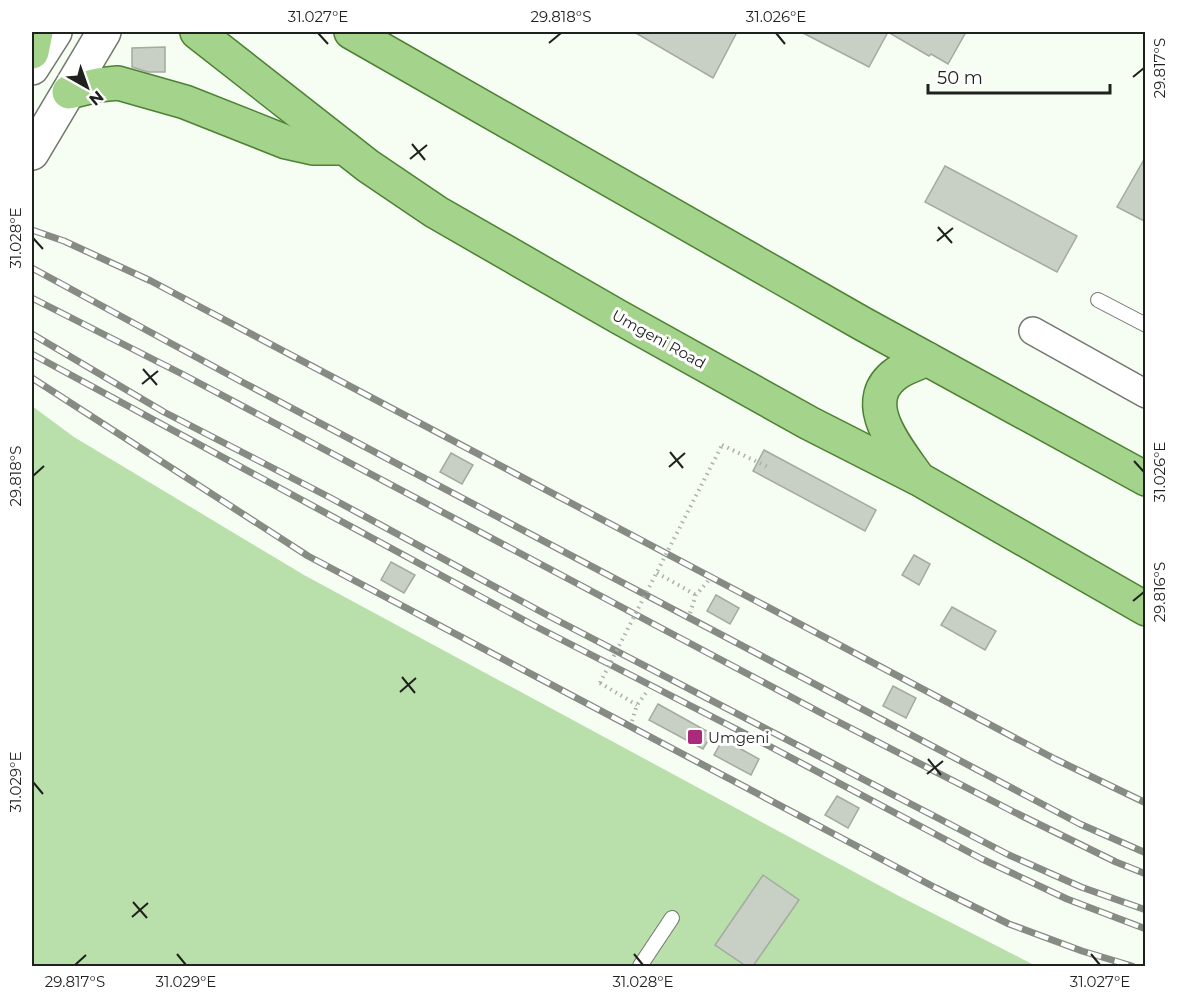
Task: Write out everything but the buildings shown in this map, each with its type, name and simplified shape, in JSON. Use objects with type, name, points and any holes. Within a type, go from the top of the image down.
[{"type":"main road","points":[[32,52],[36,32]]},
{"type":"main road","name":"Umgeni Road","points":[[197,32],[368,166],[466,229],[809,423],[919,479],[1146,609]]},
{"type":"main road","points":[[351,32],[927,359],[1146,479]]},
{"type":"main road","points":[[69,92],[118,83],[185,102],[286,142],[313,148],[345,148]]},
{"type":"main road","points":[[919,479],[890,436],[878,406],[881,392],[888,381],[898,372],[927,359]]},
{"type":"street","points":[[32,68],[56,32]]},
{"type":"street","points":[[40,141],[104,32]]},
{"type":"street","points":[[1033,331],[1146,394]]},
{"type":"lane","points":[[1098,300],[1146,325]]},
{"type":"lane","points":[[640,966],[672,918]]},
{"type":"path","points":[[637,705],[600,683],[722,445],[768,467]]},
{"type":"path","points":[[657,573],[696,595]]},
{"type":"path","points":[[690,613],[696,595],[708,581]]},
{"type":"path","points":[[632,721],[637,705],[646,693]]},
{"type":"green space","points":[[32,406],[74,437],[304,575],[897,895],[1036,966],[32,966]]},
{"type":"railway","points":[[32,230],[64,241],[151,281],[1055,759],[1146,803]]},
{"type":"railway","points":[[32,268],[244,383],[1080,824],[1146,853]]},
{"type":"railway","points":[[32,298],[184,375],[825,715],[1014,812],[1116,862],[1146,874]]},
{"type":"railway","points":[[32,334],[164,412],[329,497],[547,615],[1009,855],[1081,887],[1146,910]]},
{"type":"railway","points":[[32,354],[531,624],[982,859],[1067,899],[1146,929]]},
{"type":"railway","points":[[32,378],[308,556],[936,888],[1009,924],[1082,951],[1132,966]]},
{"type":"place","name":"Umgeni","points":[[695,737]]}]
